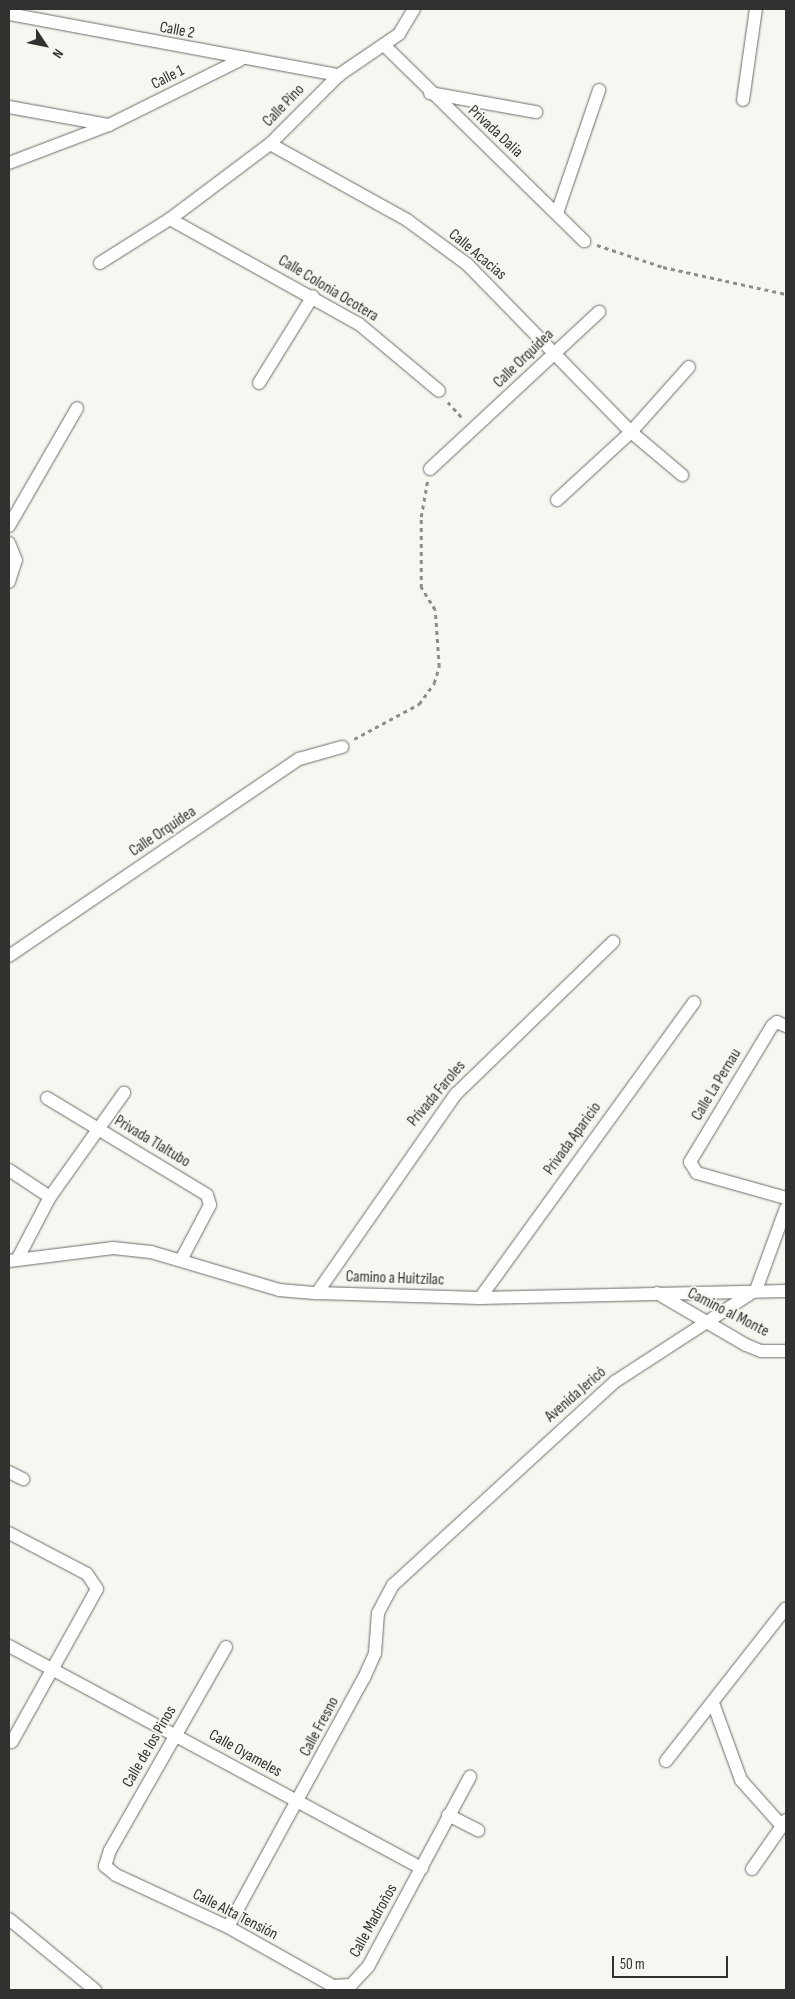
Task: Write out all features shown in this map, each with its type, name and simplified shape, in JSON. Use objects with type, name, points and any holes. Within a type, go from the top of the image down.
[{"type":"street","name":"Calle Pino","points":[[100,262],[170,219],[270,144],[339,75],[385,46],[404,28],[414,9]]},
{"type":"street","points":[[743,100],[756,9]]},
{"type":"street","name":"Calle 2","points":[[9,14],[240,60],[339,75]]},
{"type":"street","name":"Privada Dalia","points":[[385,46],[430,93],[557,212],[584,241]]},
{"type":"street","name":"Calle 1","points":[[9,163],[109,125],[240,60]]},
{"type":"street","points":[[557,212],[599,90]]},
{"type":"street","points":[[430,93],[536,112]]},
{"type":"street","points":[[9,107],[109,125]]},
{"type":"street","name":"Calle Acacias","points":[[270,144],[407,220],[467,264],[630,432],[682,475]]},
{"type":"street","name":"Calle Colonia Ocotera","points":[[170,219],[313,296],[359,324],[439,391]]},
{"type":"street","points":[[259,383],[313,296]]},
{"type":"street","name":"Calle Orquídea","points":[[430,469],[473,431],[598,312]]},
{"type":"street","points":[[557,500],[630,432],[689,367]]},
{"type":"street","points":[[9,526],[77,408]]},
{"type":"street","points":[[9,582],[16,560],[11,545]]},
{"type":"street","name":"Calle Orquídea","points":[[9,956],[299,759],[342,747]]},
{"type":"street","name":"Privada Faroles","points":[[317,1293],[456,1094],[613,942]]},
{"type":"street","name":"Privada Aparicio","points":[[480,1298],[694,1002]]},
{"type":"street","name":"Calle La Pernau","points":[[782,1024],[690,1162],[691,1168],[786,1198]]},
{"type":"street","points":[[47,1098],[97,1128],[124,1093]]},
{"type":"street","name":"Privada Tlaltubo","points":[[13,1260],[50,1197],[97,1128],[210,1199],[181,1260]]},
{"type":"street","points":[[9,1170],[50,1197]]},
{"type":"street","points":[[756,1290],[786,1208]]},
{"type":"street","name":"Camino a Huitzilac","points":[[13,1260],[113,1248],[181,1260],[262,1286],[317,1293],[480,1298],[786,1290]]},
{"type":"street","name":"Avenida Jericó","points":[[378,1613],[405,1574],[616,1381],[672,1341],[706,1324],[756,1290]]},
{"type":"street","name":"Camino al Monte","points":[[657,1293],[706,1324],[746,1345],[761,1351],[786,1351]]},
{"type":"street","points":[[9,1472],[23,1480]]},
{"type":"street","points":[[9,1533],[94,1581],[92,1601],[52,1668],[12,1742]]},
{"type":"street","points":[[666,1761],[786,1608]]},
{"type":"street","name":"Calle Fresno","points":[[228,1927],[299,1803],[375,1653],[378,1613]]},
{"type":"street","name":"Calle Oyameles","points":[[9,1646],[176,1734],[299,1803],[422,1868]]},
{"type":"street","name":"Calle de los Pinos","points":[[106,1866],[110,1850],[226,1646]]},
{"type":"street","points":[[713,1703],[741,1780],[784,1823],[752,1869]]},
{"type":"street","name":"Calle Madroños","points":[[350,1985],[368,1967],[422,1868],[448,1815],[470,1778]]},
{"type":"street","points":[[448,1815],[478,1830]]},
{"type":"street","name":"Calle Alta Tensión","points":[[106,1866],[116,1875],[228,1927],[333,1986],[350,1985]]},
{"type":"street","points":[[9,1919],[95,1990]]},
{"type":"path","points":[[584,241],[663,267],[786,294]]},
{"type":"path","points":[[439,391],[473,431]]},
{"type":"path","points":[[342,747],[375,724],[419,704],[434,683],[439,667],[435,610],[421,588],[419,549],[430,469]]}]
